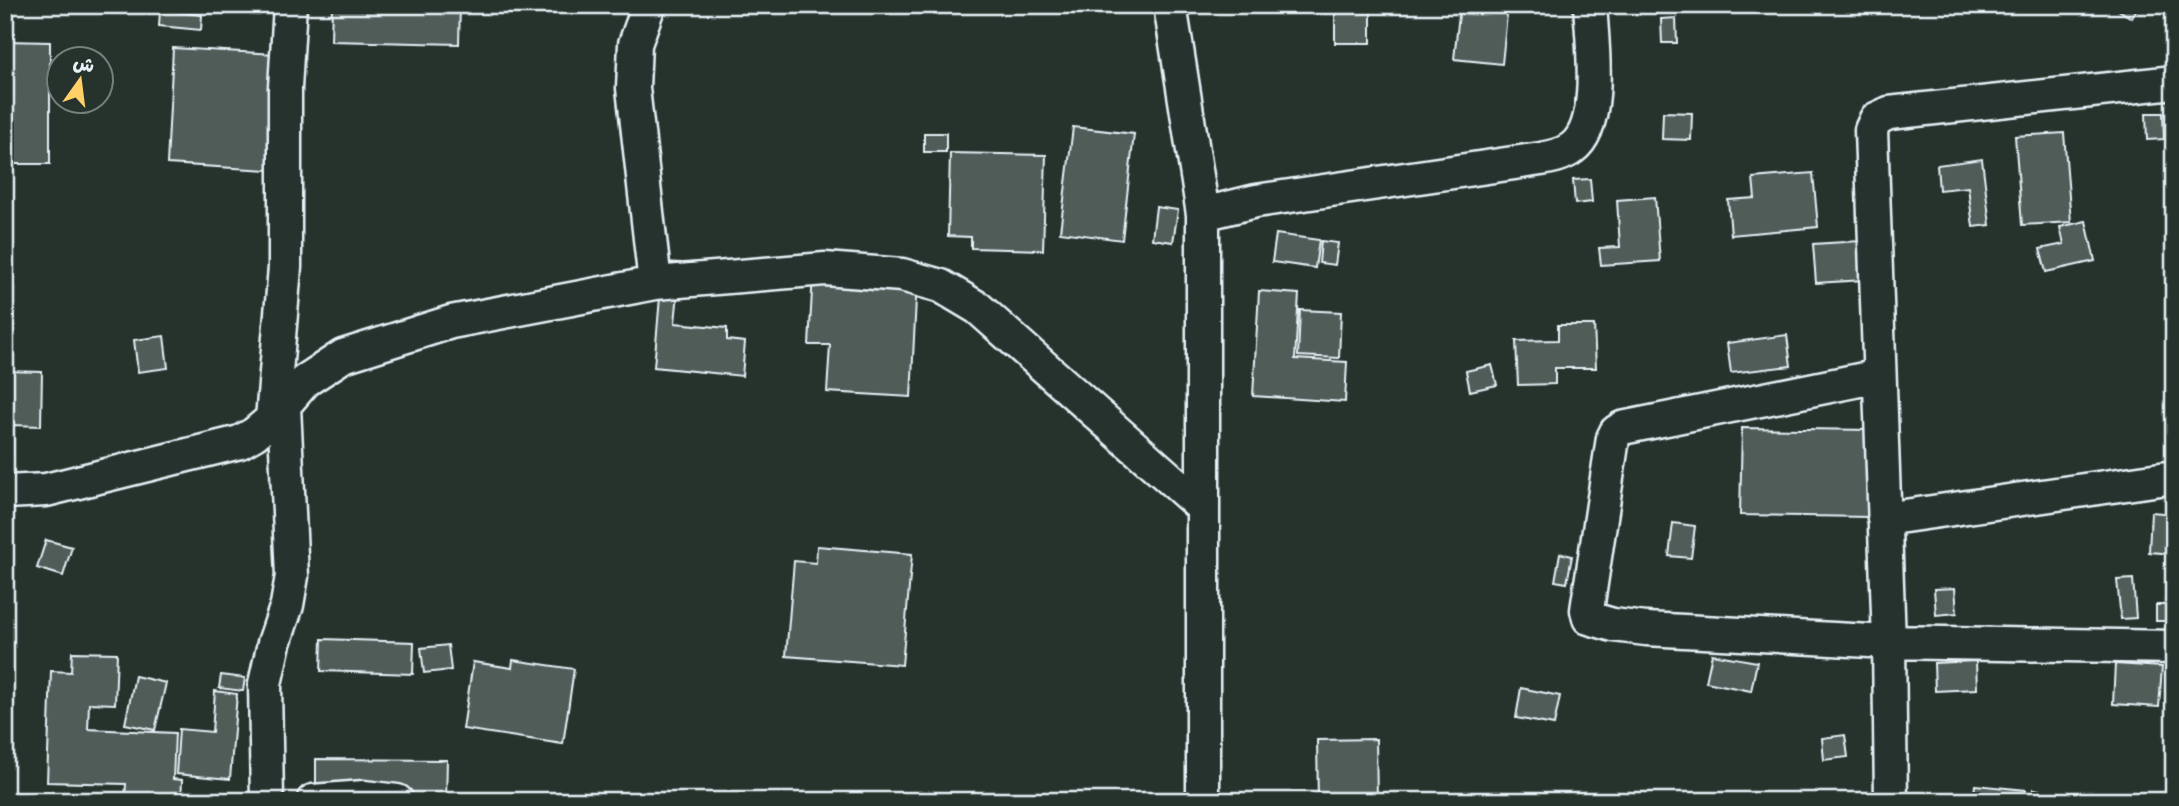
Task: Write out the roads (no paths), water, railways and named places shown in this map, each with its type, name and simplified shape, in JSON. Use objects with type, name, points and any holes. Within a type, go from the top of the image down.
[{"type":"street","points":[[267,801],[265,684],[274,643],[287,605],[292,576],[278,412],[285,267],[285,88],[290,5]]},
{"type":"street","points":[[649,5],[635,44],[633,88],[655,283]]},
{"type":"street","points":[[1170,5],[1203,214],[1203,801]]},
{"type":"street","points":[[1203,214],[1256,201],[1541,159],[1574,148],[1590,119],[1593,103],[1590,5]]},
{"type":"street","points":[[1891,801],[1889,642],[1871,130],[1876,119],[1889,113],[2174,82]]},
{"type":"street","points":[[5,492],[46,490],[240,442],[254,435],[305,381],[342,356],[451,322],[655,283],[825,269],[902,275],[941,286],[978,308],[1203,508]]},
{"type":"street","points":[[1879,376],[1622,428],[1616,432],[1587,610],[1589,618],[1597,622],[1646,629],[1889,642],[2174,647]]},
{"type":"street","points":[[1884,519],[2174,477]]},
{"type":"street","points":[[313,801],[364,797],[397,801]]}]
